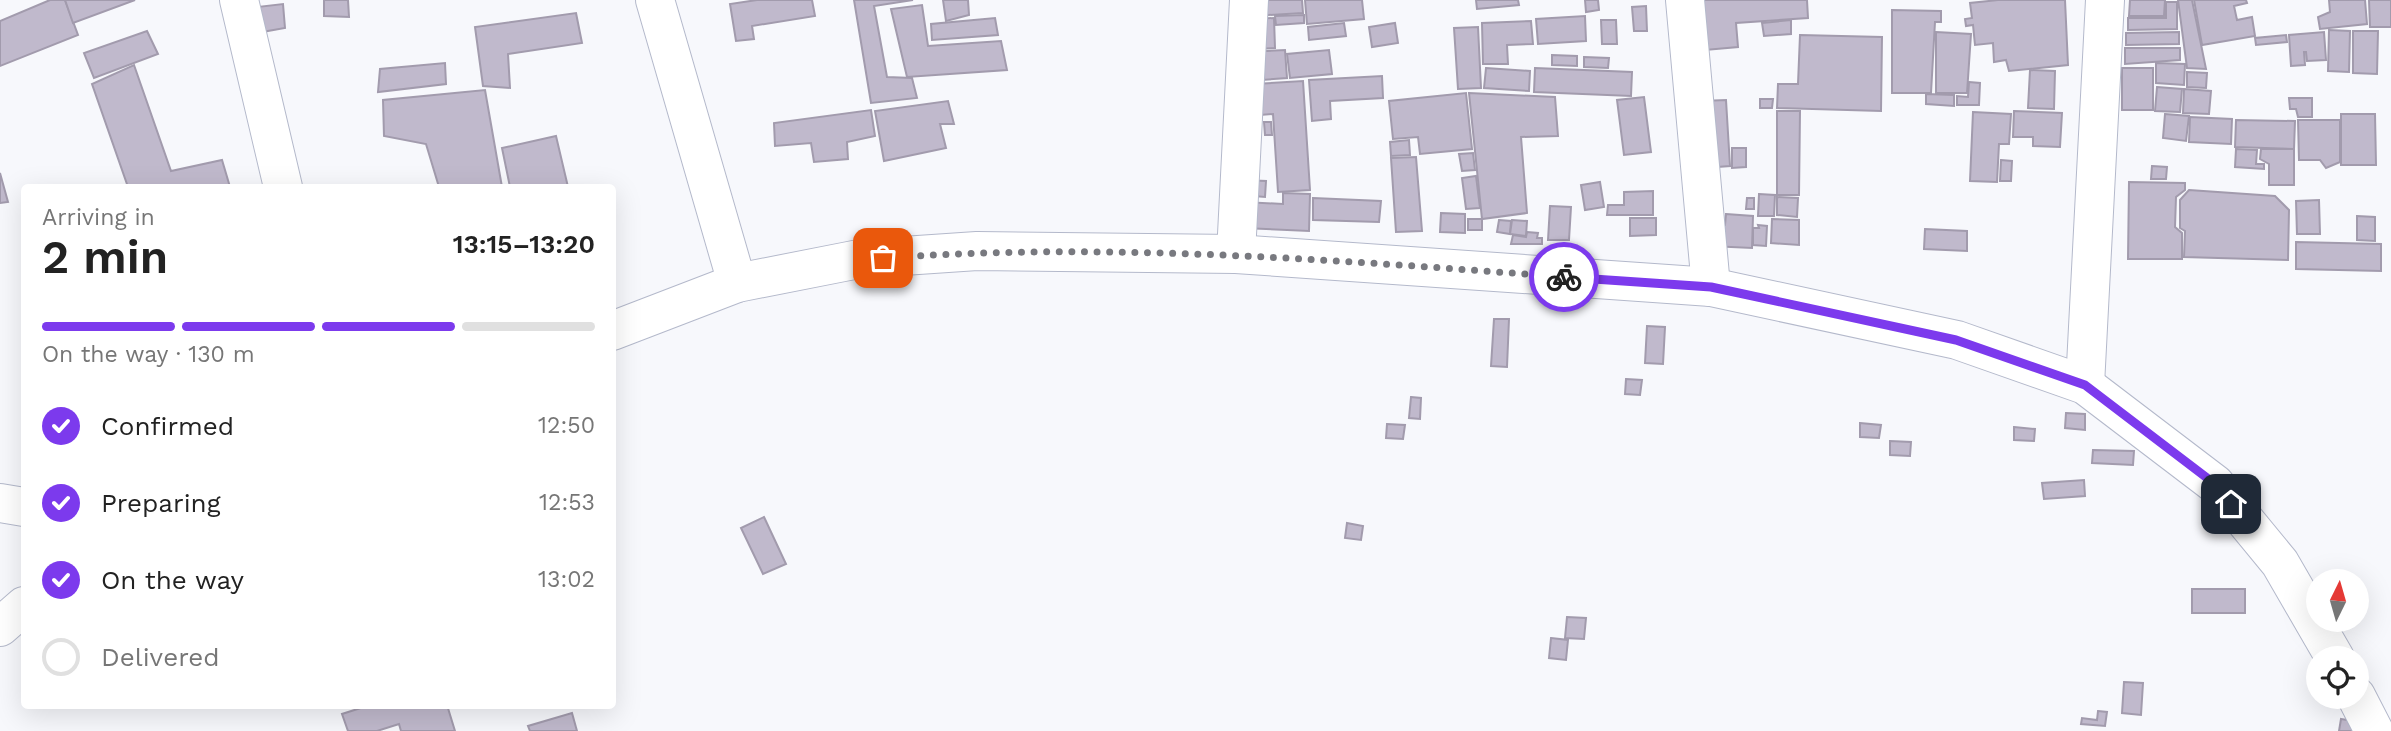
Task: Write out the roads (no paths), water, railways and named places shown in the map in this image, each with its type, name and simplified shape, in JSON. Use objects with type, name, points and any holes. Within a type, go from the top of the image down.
[{"type":"street","points":[[239,0],[282,184]]},
{"type":"street","points":[[655,0],[737,283]]},
{"type":"street","points":[[1236,254],[1249,0]]},
{"type":"street","points":[[1685,0],[1711,287]]},
{"type":"street","points":[[2085,385],[2105,0]]},
{"type":"street","points":[[616,329],[737,283],[859,259],[977,251],[1236,254],[1711,287],[1956,340],[2085,385],[2215,484],[2280,563],[2328,646]]},
{"type":"street","points":[[0,503],[21,506]]},
{"type":"street","points":[[0,627],[21,609]]},
{"type":"street","points":[[2363,709],[2374,731]]}]
